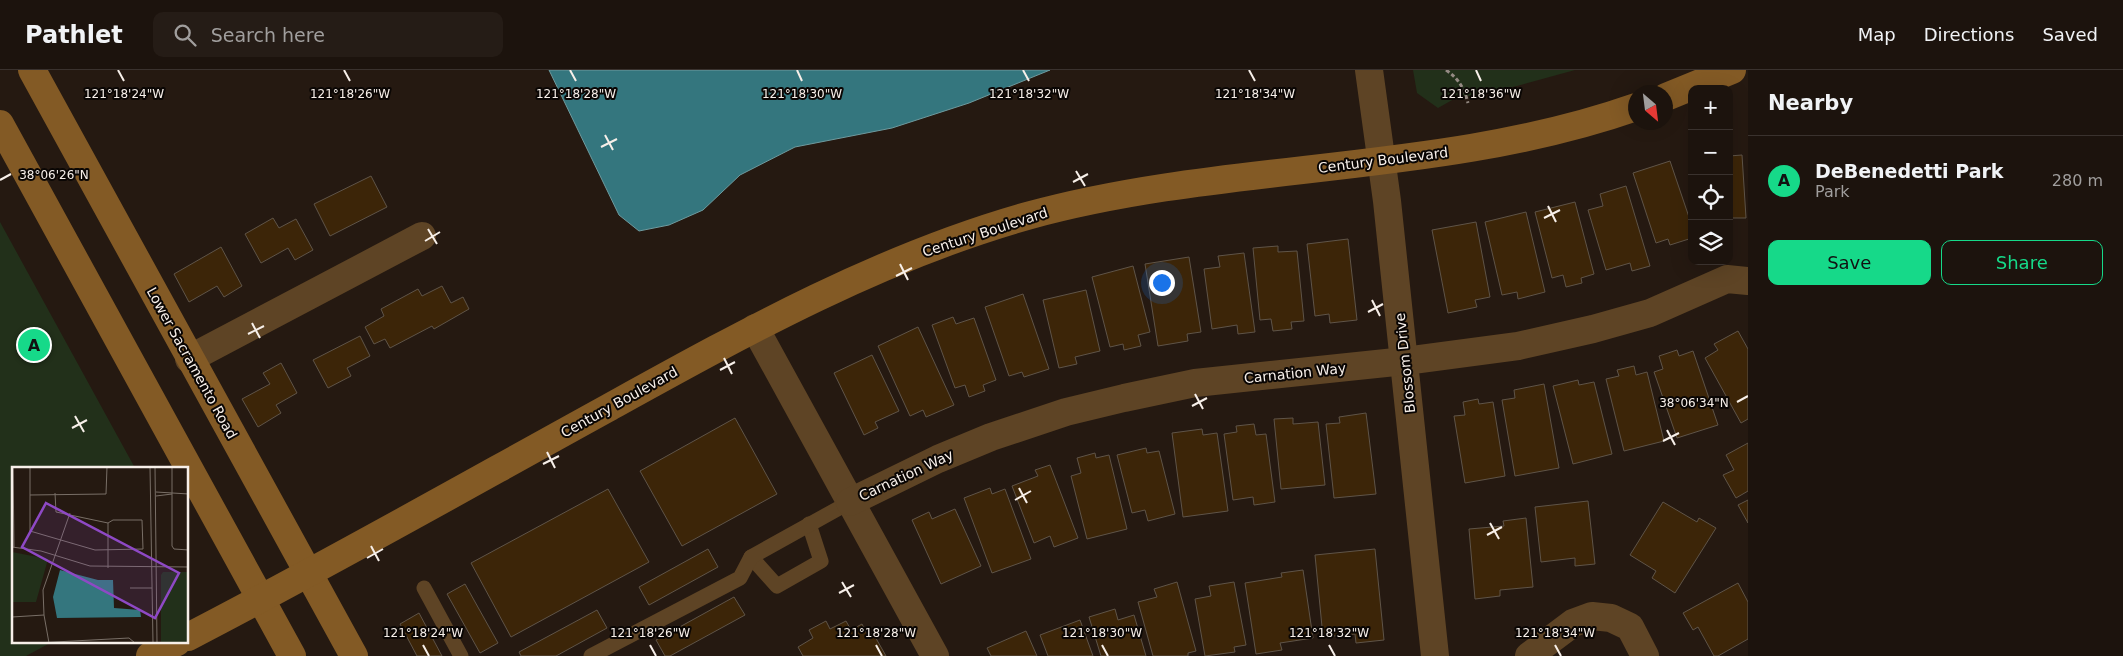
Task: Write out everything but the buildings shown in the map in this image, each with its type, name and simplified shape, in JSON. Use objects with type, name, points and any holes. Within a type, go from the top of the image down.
[{"type":"street","name":"Lower Sacramento Road","points":[[32,70],[189,359],[354,656]]},
{"type":"street","name":"Blossom Drive","points":[[1368,70],[1382,162],[1405,362],[1435,656]]},
{"type":"street","points":[[1673,93],[1732,70]]},
{"type":"street","name":"Century Boulevard","points":[[189,636],[309,573],[755,328],[835,288],[944,243],[1027,216],[1119,194],[1176,185],[1382,162],[1450,152],[1538,134],[1628,109]]},
{"type":"street","points":[[0,124],[188,467]]},
{"type":"street","points":[[189,359],[422,236]]},
{"type":"street","name":"Carnation Way","points":[[850,502],[938,459],[991,437],[1066,412],[1195,383],[1405,362],[1518,346],[1593,329],[1650,313],[1727,279],[1748,281]]},
{"type":"street","name":"Carnation Way","points":[[755,328],[934,656]]},
{"type":"street","points":[[189,468],[292,656]]},
{"type":"street","points":[[1528,656],[1573,623],[1592,616],[1611,618],[1630,627],[1645,656]]},
{"type":"street","points":[[150,656],[173,644]]},
{"type":"lane","points":[[592,656],[740,578],[751,557],[850,502]]},
{"type":"lane","points":[[751,557],[777,586],[821,561],[809,524]]},
{"type":"lane","points":[[424,588],[461,656]]},
{"type":"path","points":[[1446,70],[1456,77],[1461,84],[1468,103]]},
{"type":"green space","points":[[1413,70],[1575,70],[1517,86],[1454,99],[1438,108],[1417,93]]},
{"type":"green space","points":[[0,222],[134,467],[12,467],[12,644],[48,644],[26,656],[0,656]]},
{"type":"water","points":[[549,70],[1050,70],[969,103],[892,128],[795,147],[740,175],[703,210],[669,225],[639,231],[619,215]]},
{"type":"place","name":"DeBenedetti Park","points":[[34,345]]}]
